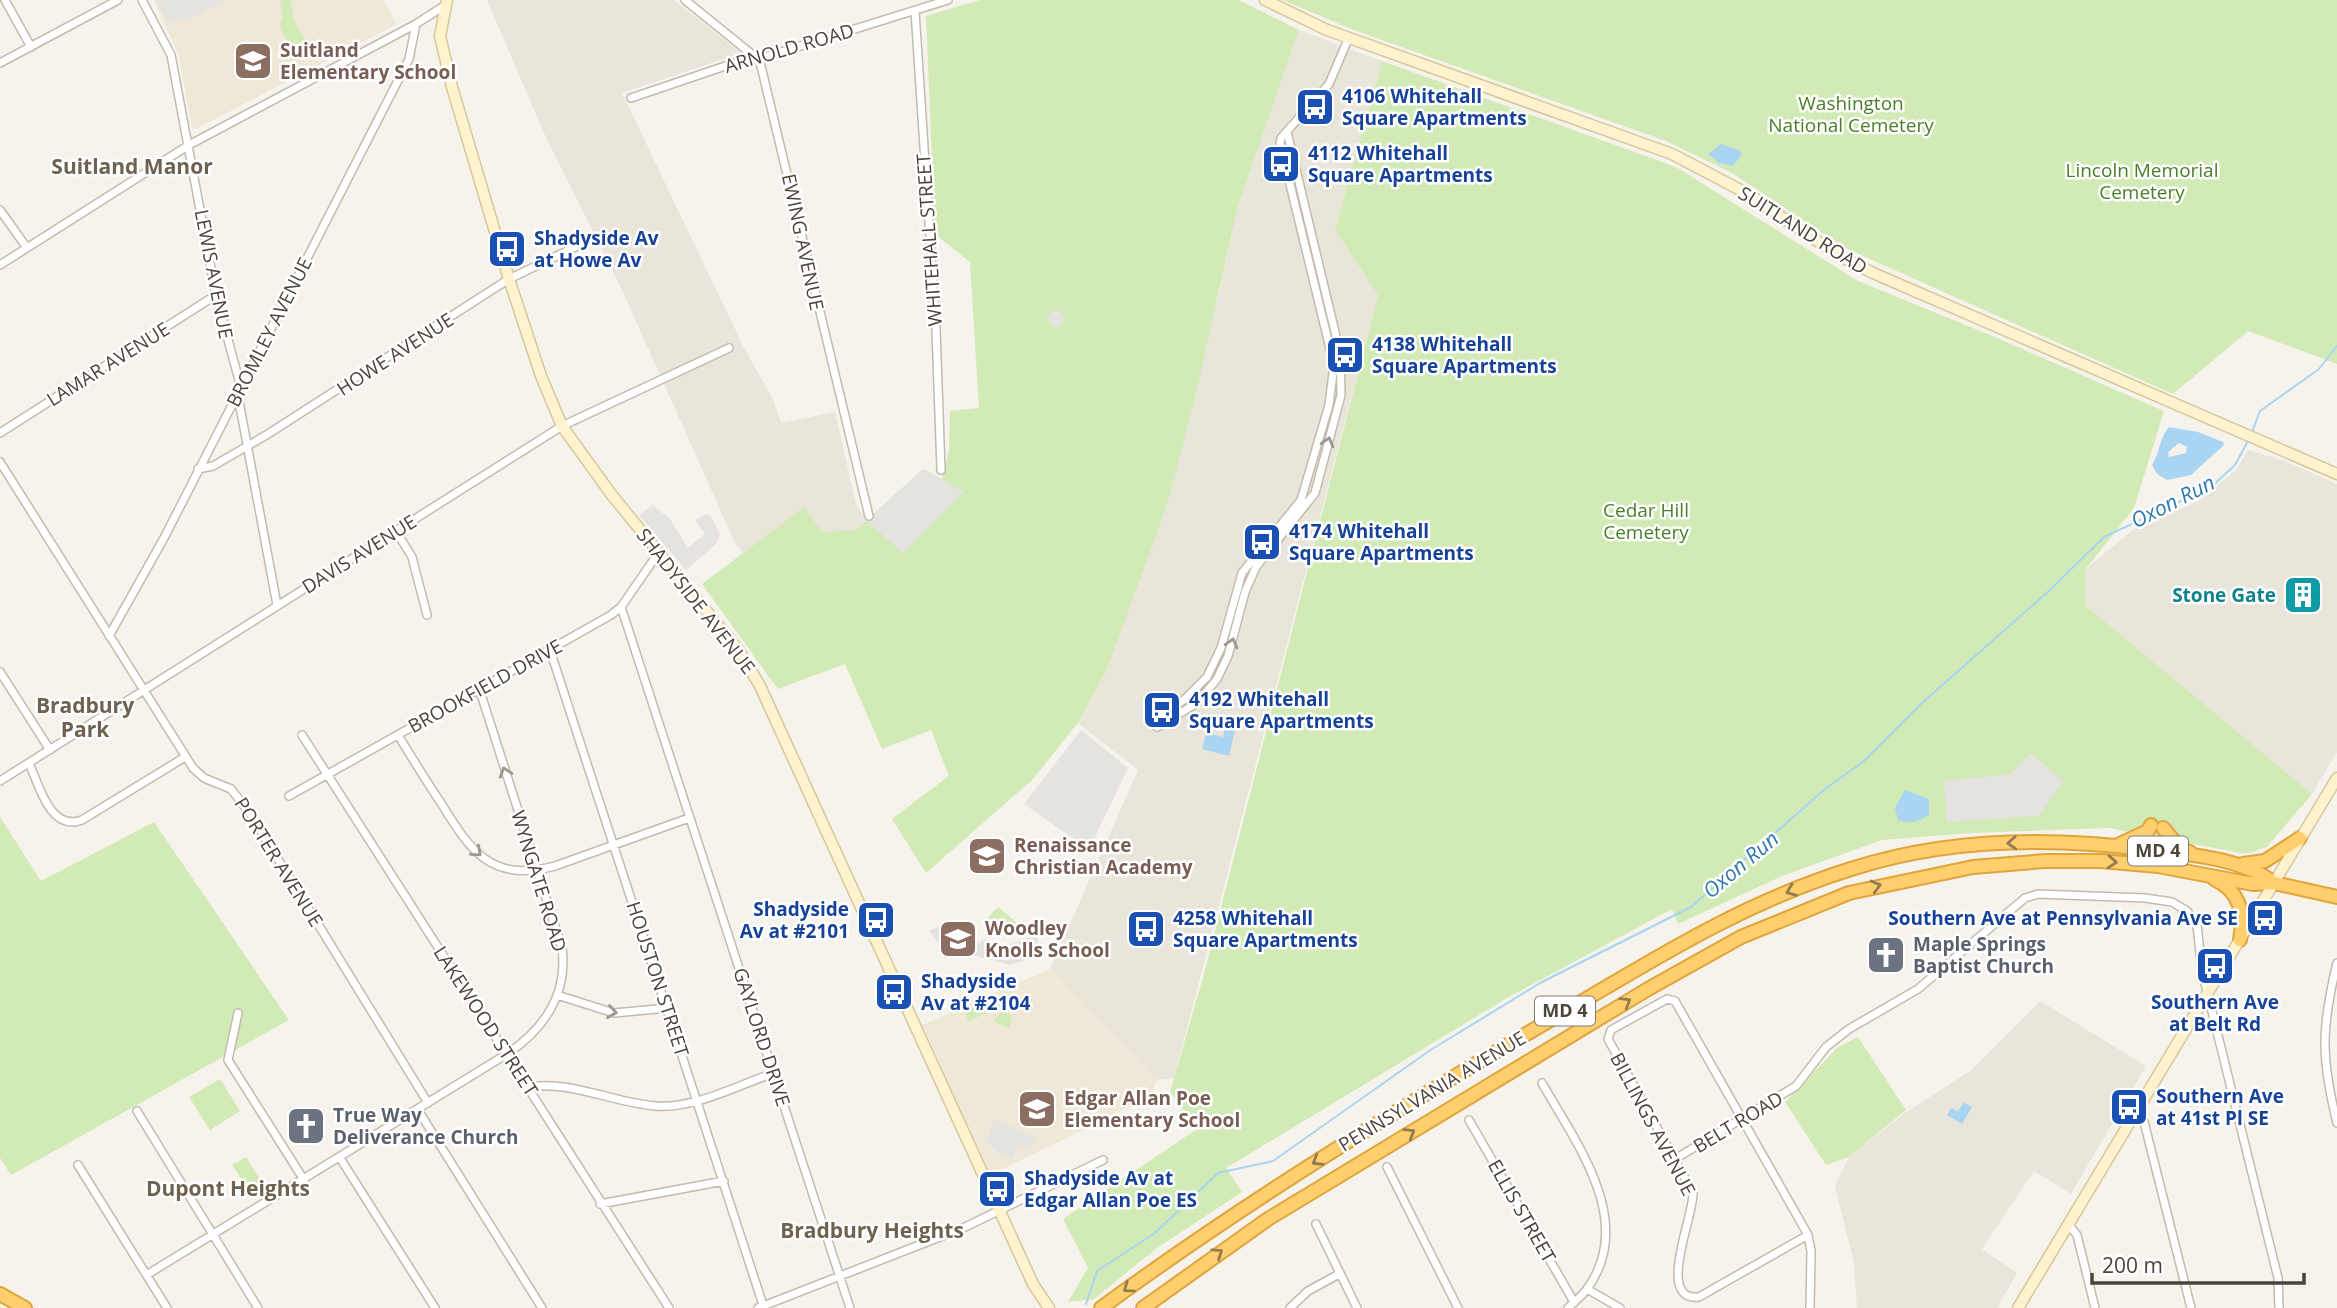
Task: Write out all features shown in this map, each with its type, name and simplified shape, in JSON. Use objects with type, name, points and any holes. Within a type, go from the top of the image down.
[{"type":"highway","points":[[2112,845],[2136,838],[2157,827],[2181,849],[2206,859]]},
{"type":"highway","points":[[2236,866],[2265,861],[2300,838]]},
{"type":"highway","points":[[2057,842],[2057,861]]},
{"type":"highway","name":"PENNSYLVANIA AVENUE","points":[[1101,1308],[1187,1245],[1289,1178],[1718,922],[1788,892],[1863,866],[1979,845],[2057,842],[2112,845],[2206,859],[2258,870],[2274,883]]},
{"type":"highway","name":"PENNSYLVANIA AVENUE","points":[[1145,1306],[1197,1267],[1327,1182],[1614,1010],[1741,937],[1816,905],[1893,881],[1973,867],[2057,861],[2125,863],[2201,873],[2253,884],[2274,883]]},
{"type":"highway","points":[[2201,873],[2222,882],[2234,893],[2242,914],[2240,940]]},
{"type":"highway","points":[[2274,883],[2337,897]]},
{"type":"highway","points":[[0,1294],[25,1308]]},
{"type":"main road","name":"SUITLAND ROAD","points":[[1265,0],[1303,20],[1672,154],[1748,194],[1829,249],[1873,273],[2337,474]]},
{"type":"main road","name":"SHADYSIDE AVENUE","points":[[446,3],[440,36],[443,53],[509,279],[541,376],[562,426],[583,459],[740,652],[760,686],[1034,1284],[1049,1308]]},
{"type":"main road","points":[[2018,1308],[2337,778]]},
{"type":"street","points":[[5,0],[31,47]]},
{"type":"street","points":[[0,63],[118,0]]},
{"type":"street","name":"LEWIS AVENUE","points":[[142,0],[171,55],[216,295],[240,392],[276,605]]},
{"type":"street","points":[[685,0],[757,59]]},
{"type":"street","name":"ARNOLD ROAD","points":[[631,98],[746,59],[757,59],[948,0]]},
{"type":"street","points":[[0,265],[189,145],[416,24],[446,3]]},
{"type":"street","name":"WHITEHALL STREET","points":[[915,11],[936,329],[941,470]]},
{"type":"street","name":"BROMLEY AVENUE","points":[[109,636],[164,538],[410,59],[416,24]]},
{"type":"street","points":[[1287,132],[1340,353],[1341,395],[1315,493],[1256,567],[1245,592],[1228,656],[1217,679],[1197,703],[1157,727],[1154,718],[1194,692],[1211,671],[1242,573],[1306,490],[1329,405],[1334,365],[1280,143],[1287,132],[1329,84],[1349,37]]},
{"type":"street","name":"EWING AVENUE","points":[[757,59],[776,122],[840,406],[869,516]]},
{"type":"street","points":[[0,210],[27,248]]},
{"type":"street","name":"HOWE AVENUE","points":[[198,469],[213,466],[248,446],[509,279],[592,239]]},
{"type":"street","name":"LAMAR AVENUE","points":[[0,433],[216,295]]},
{"type":"street","name":"DAVIS AVENUE","points":[[0,781],[562,426],[729,348]]},
{"type":"street","name":"PORTER AVENUE","points":[[0,462],[185,757],[200,775],[231,789],[242,802],[428,1103]]},
{"type":"street","points":[[396,531],[415,564],[427,615]]},
{"type":"street","name":"BROOKFIELD DRIVE","points":[[289,796],[480,691],[621,607],[659,552]]},
{"type":"street","name":"GAYLORD DRIVE","points":[[621,607],[850,1308]]},
{"type":"street","name":"HOUSTON STREET","points":[[550,650],[698,1099],[762,1307]]},
{"type":"street","points":[[0,671],[50,750]]},
{"type":"street","name":"WYNGATE ROAD","points":[[148,1274],[418,1110],[507,1054],[538,1030],[557,995],[564,962],[562,948],[480,691]]},
{"type":"street","name":"LAKEWOOD STREET","points":[[302,735],[669,1308]]},
{"type":"street","points":[[398,735],[468,845],[500,867],[537,870],[689,818]]},
{"type":"street","points":[[29,763],[52,811],[61,820],[71,822],[82,820],[185,757]]},
{"type":"street","name":"BELT ROAD","points":[[1675,1159],[1796,1086],[1826,1047],[1918,989],[2012,907],[2032,895],[2145,898],[2180,906],[2195,920],[2199,930],[2208,992],[2278,1278],[2281,1307]]},
{"type":"street","points":[[2337,963],[2327,1004],[2323,1051],[2337,1123]]},
{"type":"street","points":[[557,995],[614,1013],[668,1008]]},
{"type":"street","name":"BILLINGS AVENUE","points":[[1742,1121],[1675,1001],[1667,999],[1611,1030],[1608,1039],[1693,1193],[1694,1206],[1677,1270],[1676,1282],[1682,1292],[1692,1298],[1699,1297],[1808,1235]]},
{"type":"street","points":[[2327,1004],[2337,1007]]},
{"type":"street","points":[[238,1013],[228,1060],[304,1180]]},
{"type":"street","points":[[529,1087],[557,1087],[655,1106],[672,1106],[774,1073]]},
{"type":"street","points":[[1542,1083],[1579,1149],[1602,1198],[1605,1242],[1587,1289],[1571,1305]]},
{"type":"street","points":[[2140,1106],[2191,1308]]},
{"type":"street","points":[[418,1110],[542,1308]]},
{"type":"street","points":[[137,1111],[211,1237],[258,1308]]},
{"type":"street","name":"ELLIS STREET","points":[[1469,1120],[1571,1305]]},
{"type":"street","points":[[1742,1121],[1808,1235],[1811,1251],[1810,1308]]},
{"type":"street","points":[[340,1158],[435,1308]]},
{"type":"street","points":[[762,1307],[923,1245],[1102,1160]]},
{"type":"street","points":[[78,1165],[167,1308]]},
{"type":"street","points":[[1387,1167],[1458,1308]]},
{"type":"street","points":[[600,1204],[724,1181]]},
{"type":"street","points":[[1315,1224],[1357,1308]]},
{"type":"street","points":[[2068,1224],[2077,1235],[2095,1308]]},
{"type":"street","points":[[1290,1308],[1308,1290],[1339,1274]]},
{"type":"street","points":[[1587,1289],[1620,1308]]},
{"type":"shaded area","name":"Suitland Elementary School","points":[[154,0],[383,0],[397,24],[196,129],[192,128],[179,56]]},
{"type":"shaded area","points":[[156,0],[226,0],[186,21],[183,17],[169,24]]},
{"type":"shaded area","points":[[487,0],[674,0],[741,53],[622,93],[744,348],[773,399],[781,423],[835,412],[856,504],[867,521],[856,530],[822,532],[804,508],[743,553],[734,541],[623,292],[545,135]]},
{"type":"shaded area","points":[[1299,30],[1382,61],[1335,230],[1378,294],[1174,1078],[1157,1080],[1050,969],[1138,770],[1078,723],[1107,669],[1219,295],[1238,206]]},
{"type":"shaded area","points":[[1053,311],[1059,311],[1064,319],[1062,325],[1053,327],[1048,322],[1048,316]]},
{"type":"shaded area","points":[[2248,450],[2285,461],[2337,484],[2337,752],[2312,794],[2085,605],[2084,570],[2133,530],[2198,501],[2236,470]]},
{"type":"shaded area","points":[[923,469],[964,492],[903,553],[867,521]]},
{"type":"shaded area","points":[[653,505],[670,519],[688,548],[705,534],[695,520],[706,514],[711,516],[720,535],[716,544],[686,570],[639,515]]},
{"type":"shaded area","points":[[1081,730],[1128,768],[1092,843],[1080,843],[1024,804]]},
{"type":"shaded area","points":[[2031,753],[2063,781],[2039,816],[1947,822],[1944,781],[2010,774]]},
{"type":"shaded area","points":[[951,921],[966,924],[979,944],[984,939],[1005,946],[1036,935],[1043,954],[1011,965],[972,955],[950,958],[929,931]]},
{"type":"shaded area","points":[[1050,969],[1157,1080],[1150,1097],[989,1176],[923,1025]]},
{"type":"shaded area","points":[[2040,1001],[2146,1066],[2071,1194],[2034,1171],[1982,1249],[2017,1273],[1997,1308],[1857,1308],[1854,1263],[1835,1186],[1849,1157],[1905,1113],[1970,1071]]},
{"type":"shaded area","points":[[994,1118],[1036,1139],[1030,1149],[1017,1145],[1013,1159],[998,1154],[986,1141]]},
{"type":"green space","points":[[280,0],[290,0],[294,20],[305,40],[290,48],[280,27],[283,16]]},
{"type":"green space","points":[[980,0],[1239,0],[1299,30],[1238,206],[1195,398],[1166,508],[1107,669],[1078,723],[1032,780],[926,873],[892,819],[949,776],[931,730],[882,749],[845,664],[778,689],[702,584],[804,507],[822,532],[856,530],[923,469],[942,479],[949,451],[950,411],[979,408],[970,262],[935,234],[926,16]]},
{"type":"green space","points":[[1283,0],[2337,0],[2337,364],[2248,331],[2173,394],[1845,248],[1732,173],[1666,141],[1351,29]]},
{"type":"green space","name":"Cedar Hill Cemetery","points":[[1382,61],[1676,167],[1858,281],[2164,411],[2134,508],[2085,570],[2085,605],[2312,794],[2267,847],[2246,854],[2109,828],[1972,833],[1882,840],[1782,876],[1678,924],[1672,909],[1507,998],[1226,1168],[1242,1192],[1157,1248],[1094,1299],[1068,1302],[1088,1268],[1063,1219],[1197,1129],[1170,1092],[1204,974],[1378,295],[1335,230]]},
{"type":"green space","points":[[0,817],[41,881],[154,822],[289,1020],[11,1175],[0,1158]]},
{"type":"green space","points":[[998,907],[1022,927],[1009,936],[988,918]]},
{"type":"green space","points":[[982,1004],[987,1005],[987,1013],[968,1021],[965,1012]]},
{"type":"green space","points":[[1004,1011],[1012,1016],[1009,1028],[994,1022],[1000,1012]]},
{"type":"green space","points":[[1858,1037],[1906,1110],[1849,1157],[1826,1165],[1785,1102],[1837,1048]]},
{"type":"green space","points":[[220,1079],[240,1111],[210,1130],[189,1097]]},
{"type":"green space","points":[[246,1157],[261,1181],[248,1189],[232,1165]]},
{"type":"water","points":[[1721,144],[1739,150],[1742,154],[1733,166],[1719,163],[1708,154]]},
{"type":"water","points":[[2169,427],[2198,432],[2223,442],[2224,445],[2191,475],[2167,480],[2157,474],[2152,465]],"holes":[[[2179,443],[2187,447],[2186,453],[2169,457],[2168,452]]]},
{"type":"water","points":[[1225,728],[1235,730],[1229,756],[1202,749],[1206,733],[1223,737]]},
{"type":"water","points":[[1905,790],[1929,799],[1929,814],[1915,822],[1898,820],[1895,808]]},
{"type":"water","points":[[1964,1102],[1972,1107],[1962,1124],[1947,1115],[1951,1108],[1958,1111]]},
{"type":"waterway","name":"Oxon Run","points":[[2252,432],[2260,411],[2319,369],[2337,346]]},
{"type":"waterway","name":"Oxon Run","points":[[1086,1304],[1097,1271],[1155,1233],[1218,1173],[1273,1161],[1429,1051],[1540,983],[1691,907],[1825,789],[1863,762],[1922,703],[2051,589],[2104,537],[2211,487],[2235,465],[2248,441]]},
{"type":"place","name":"Suitland Elementary School","points":[[253,61]]},
{"type":"place","name":"4106 Whitehall Square Apartments","points":[[1315,107]]},
{"type":"place","name":"4112 Whitehall Square Apartments","points":[[1281,164]]},
{"type":"place","name":"Shadyside Av at Howe Av","points":[[507,249]]},
{"type":"place","name":"4138 Whitehall Square Apartments","points":[[1345,355]]},
{"type":"place","name":"4174 Whitehall Square Apartments","points":[[1262,542]]},
{"type":"place","name":"Stone Gate","points":[[2303,595]]},
{"type":"place","name":"4192 Whitehall Square Apartments","points":[[1162,710]]},
{"type":"place","name":"Renaissance Christian Academy","points":[[987,856]]},
{"type":"place","name":"Southern Ave at Pennsylvania Ave SE","points":[[2265,918]]},
{"type":"place","name":"Shadyside Av at #2101","points":[[876,920]]},
{"type":"place","name":"4258 Whitehall Square Apartments","points":[[1146,929]]},
{"type":"place","name":"Woodley Knolls School","points":[[958,939]]},
{"type":"place","name":"Maple Springs Baptist Church","points":[[1886,955]]},
{"type":"place","name":"Southern Ave at Belt Rd","points":[[2215,966]]},
{"type":"place","name":"Shadyside Av at #2104","points":[[894,992]]},
{"type":"place","name":"Southern Ave at 41st Pl SE","points":[[2129,1107]]},
{"type":"place","name":"Edgar Allan Poe Elementary School","points":[[1037,1109]]},
{"type":"place","name":"True Way Deliverance Church","points":[[306,1126]]},
{"type":"place","name":"Shadyside Av at Edgar Allan Poe ES","points":[[997,1189]]},
{"type":"district","name":"Suitland Manor","points":[[132,167]]},
{"type":"district","name":"Bradbury Park","points":[[85,718]]},
{"type":"district","name":"Dupont Heights","points":[[228,1189]]},
{"type":"district","name":"Bradbury Heights","points":[[872,1231]]},
{"type":"park label","name":"Washington National Cemetery","points":[[1851,114]]},
{"type":"park label","name":"Lincoln Memorial Cemetery","points":[[2142,181]]}]
